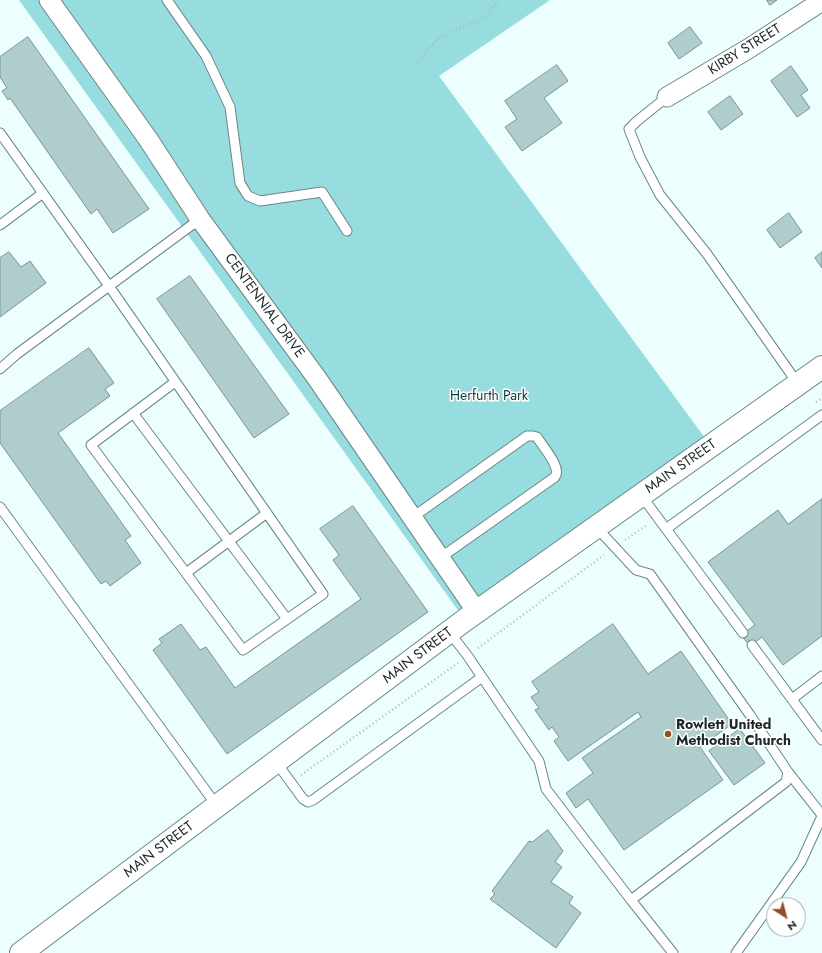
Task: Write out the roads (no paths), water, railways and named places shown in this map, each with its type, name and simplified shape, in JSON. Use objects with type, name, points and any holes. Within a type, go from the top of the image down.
[{"type":"street","name":"CENTENNIAL DRIVE","points":[[50,0],[143,133],[200,219],[316,377],[477,612]]},
{"type":"street","name":"KIRBY STREET","points":[[667,97],[748,49],[822,1]]},
{"type":"street","name":"MAIN STREET","points":[[21,953],[477,612],[822,367]]},
{"type":"lane","points":[[167,0],[206,56],[230,107],[240,183],[248,196],[260,201],[322,192],[347,231]]},
{"type":"lane","points":[[667,97],[629,129],[640,157],[660,194],[707,254],[798,384]]},
{"type":"lane","points":[[0,133],[109,286],[176,382],[323,594],[243,650],[91,445],[176,382]]},
{"type":"lane","points":[[0,224],[43,193]]},
{"type":"lane","points":[[0,369],[17,354],[200,219]]},
{"type":"lane","points":[[0,361],[17,354]]},
{"type":"lane","points":[[133,413],[287,619]]},
{"type":"lane","points":[[666,528],[822,415]]},
{"type":"lane","points":[[413,518],[527,436],[536,437],[555,464],[557,471],[555,477],[440,558]]},
{"type":"lane","points":[[641,495],[744,633]]},
{"type":"lane","points":[[0,507],[217,806]]},
{"type":"lane","points":[[186,573],[267,513]]},
{"type":"lane","points":[[596,527],[636,570],[650,574],[750,715],[788,772],[822,816],[801,862],[736,953]]},
{"type":"lane","points":[[450,633],[467,655],[539,761],[546,789],[673,953]]},
{"type":"lane","points":[[752,645],[822,740]]},
{"type":"lane","points":[[792,699],[822,676]]},
{"type":"lane","points":[[276,762],[303,799],[308,802],[313,800],[482,677]]},
{"type":"lane","points":[[631,900],[786,782],[788,772]]},
{"type":"place","name":"Rowlett United Methodist Church","points":[[668,734]]},
{"type":"park label","name":"Herfurth Park","points":[[489,397]]}]
